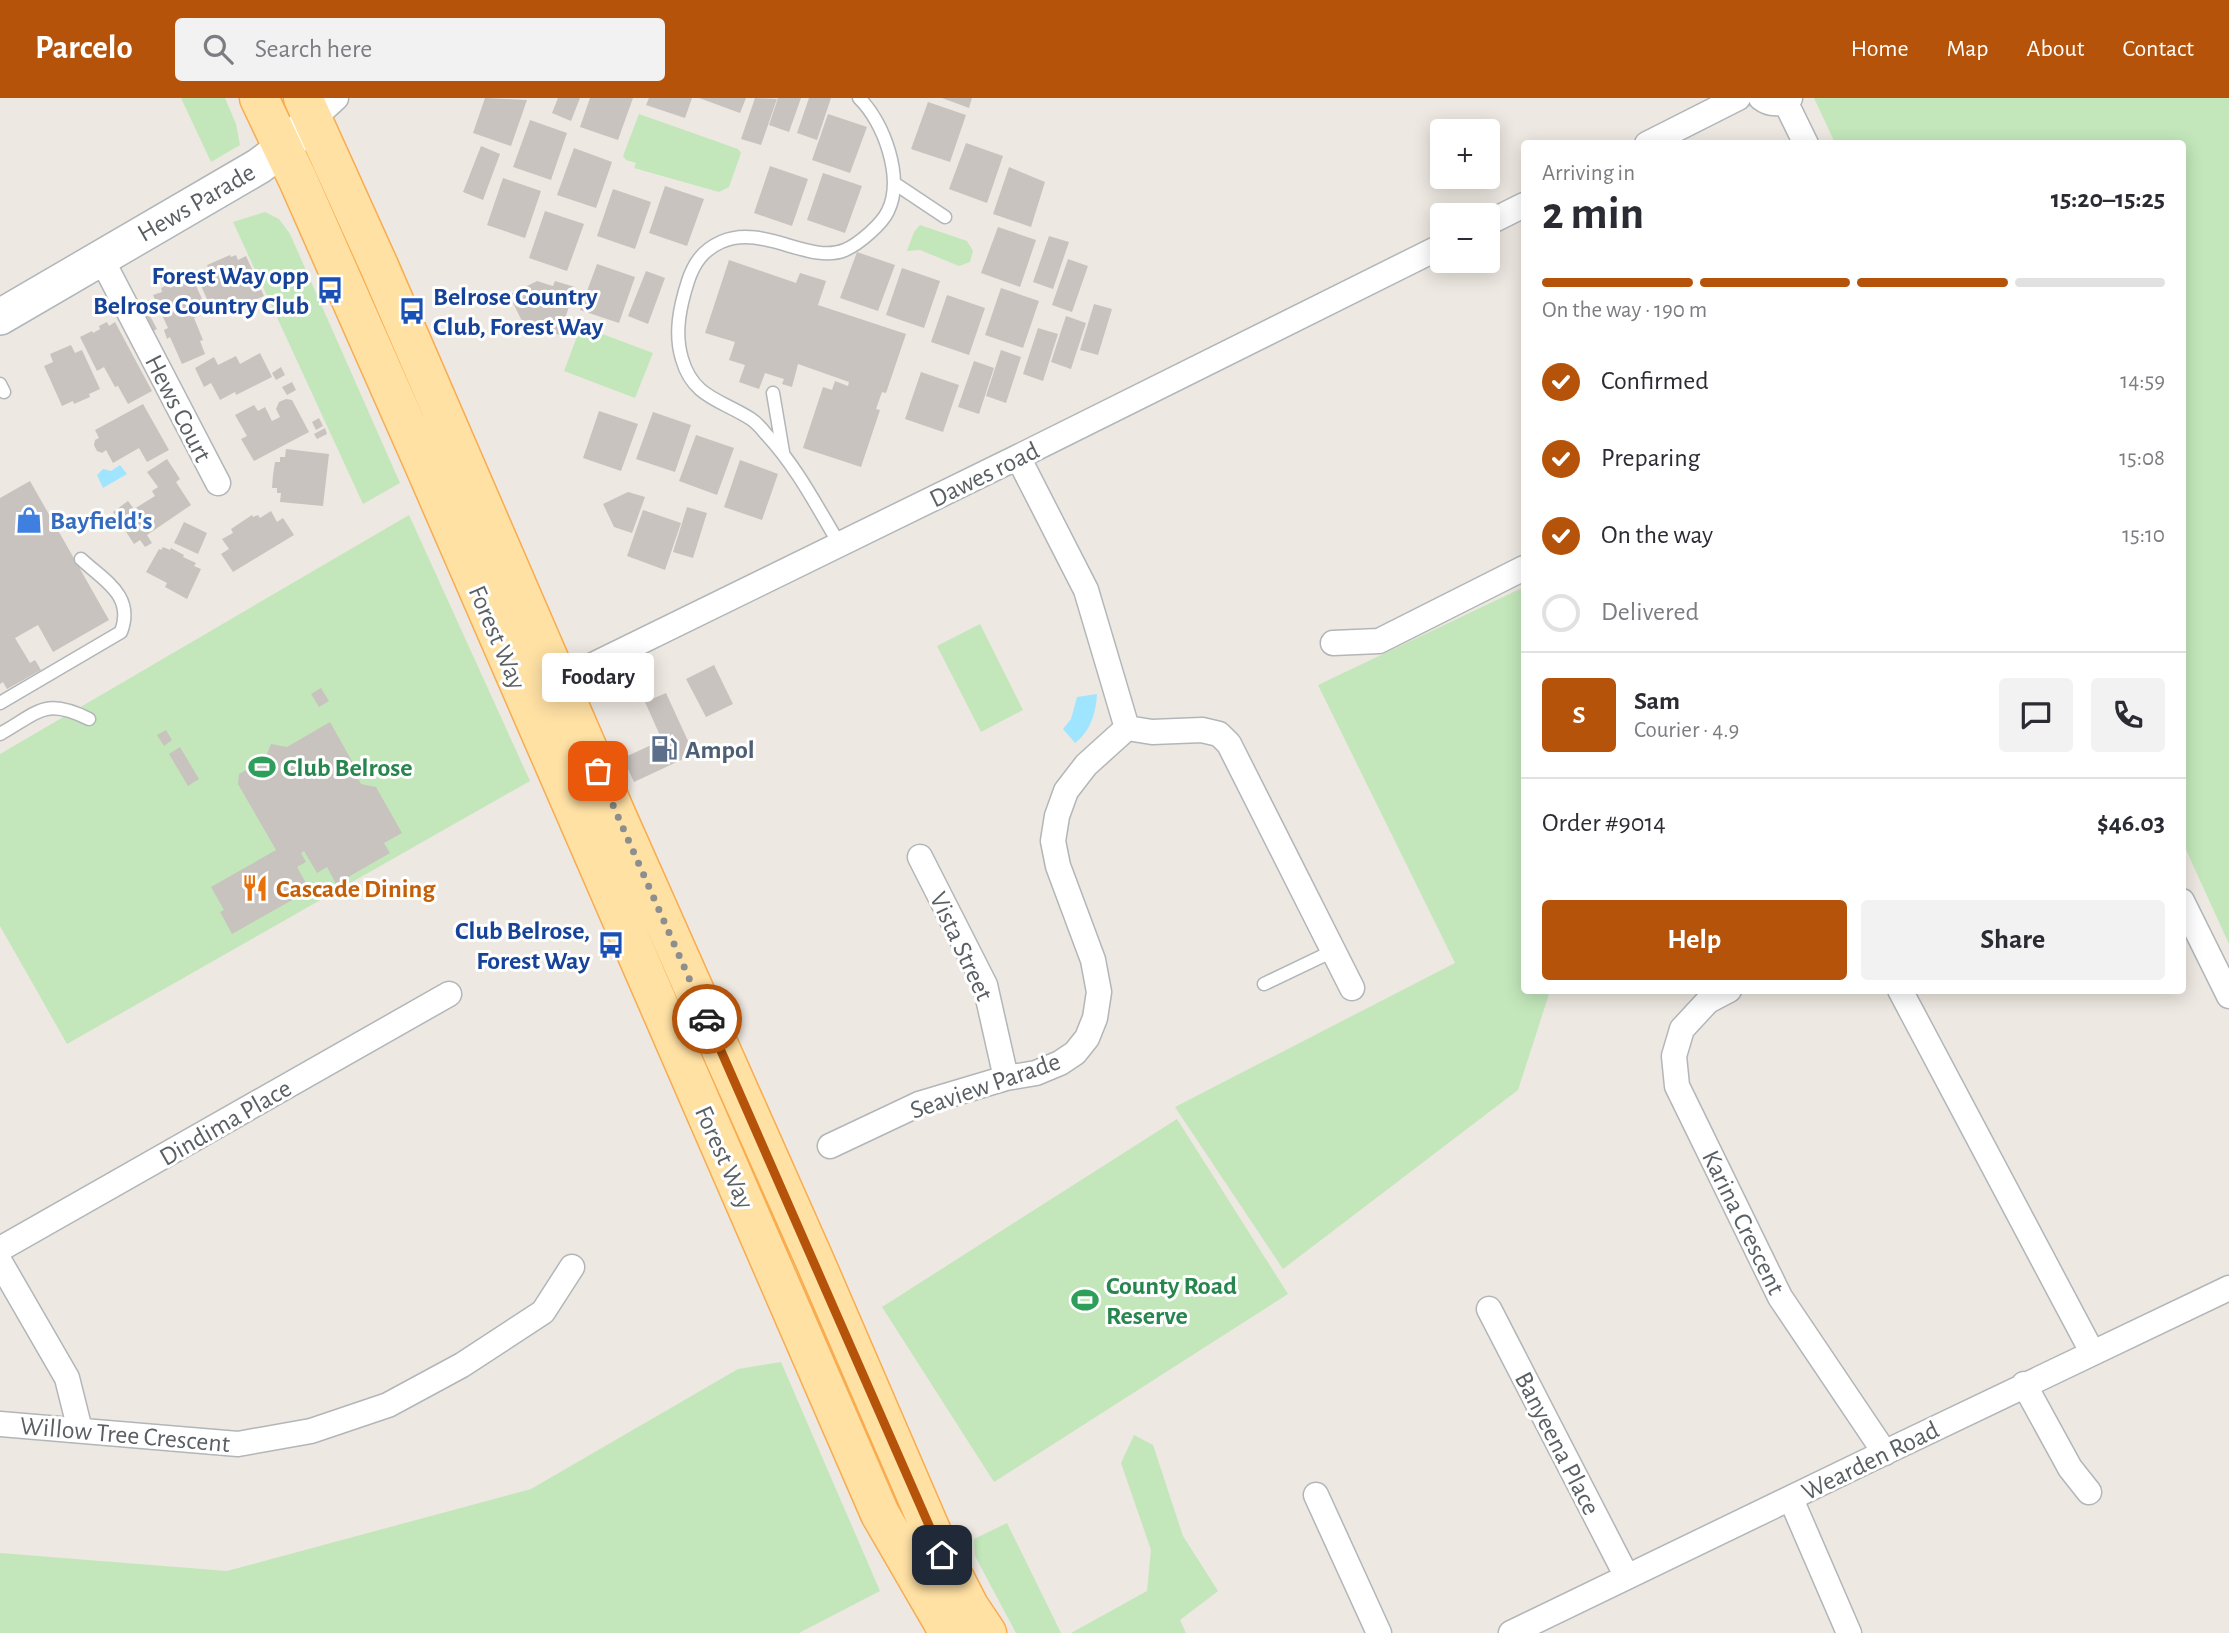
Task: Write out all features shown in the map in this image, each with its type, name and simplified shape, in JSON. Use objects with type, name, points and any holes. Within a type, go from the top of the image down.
[{"type":"main road","name":"Forest Way","points":[[259,98],[424,465],[880,1514],[949,1633]]},
{"type":"main road","name":"Forest Way","points":[[317,105],[617,816],[937,1544],[969,1606],[987,1633]]},
{"type":"street","points":[[1655,140],[1738,98]]},
{"type":"street","points":[[1779,99],[1804,140]]},
{"type":"street","name":"Hews Parade","points":[[0,317],[258,166],[283,148],[317,105]]},
{"type":"street","points":[[1500,217],[1521,206]]},
{"type":"street","name":"Dawes road","points":[[524,699],[1430,252]]},
{"type":"street","name":"Hews Court","points":[[101,258],[218,483]]},
{"type":"street","points":[[1018,457],[1086,590],[1127,728],[1152,732],[1202,730],[1219,734],[1228,744],[1352,988]]},
{"type":"street","points":[[1333,643],[1379,640],[1521,569]]},
{"type":"street","name":"Seaview Parade","points":[[830,1146],[919,1104],[1006,1078],[1035,1073],[1060,1063],[1076,1053],[1087,1038],[1095,1018],[1099,992],[1093,960],[1058,866],[1053,841],[1057,816],[1066,791],[1086,765],[1127,728]]},
{"type":"street","name":"Vista Street","points":[[920,857],[985,985],[1006,1078]]},
{"type":"street","points":[[2186,909],[2229,996]]},
{"type":"street","name":"Dindima Place","points":[[0,1249],[449,994]]},
{"type":"street","name":"Karina Crescent","points":[[1721,994],[1708,1001],[1682,1029],[1674,1056],[1677,1086],[1780,1297],[1885,1453]]},
{"type":"street","points":[[1902,994],[2092,1352]]},
{"type":"street","points":[[0,1262],[67,1378],[80,1430]]},
{"type":"street","name":"Willow Tree Crescent","points":[[0,1424],[238,1444],[311,1431],[388,1405],[461,1365],[542,1312],[572,1266]]},
{"type":"street","name":"Wearden Road","points":[[1511,1633],[2024,1384],[2229,1288]]},
{"type":"street","name":"Banyeena Place","points":[[1489,1310],[1627,1577]]},
{"type":"street","points":[[2024,1384],[2070,1468],[2089,1492]]},
{"type":"street","points":[[1316,1495],[1379,1633]]},
{"type":"street","points":[[1791,1499],[1849,1633]]},
{"type":"lane","points":[[839,545],[783,452],[753,421],[702,393],[691,381],[681,358],[677,326],[683,295],[693,267],[708,247],[732,237],[755,237],[818,253],[844,250],[869,234],[888,211],[894,183],[891,157],[880,125],[859,98]]},
{"type":"lane","points":[[894,183],[945,217]]},
{"type":"lane","points":[[773,393],[783,452]]},
{"type":"lane","points":[[0,703],[121,632],[124,615],[119,595],[110,583],[81,559]]},
{"type":"lane","points":[[0,734],[48,706],[70,709],[89,719]]},
{"type":"lane","points":[[1264,984],[1333,951]]},
{"type":"green space","points":[[181,98],[225,98],[236,124],[240,145],[211,162]]},
{"type":"green space","points":[[1814,98],[2229,98],[2229,944],[2186,850],[2186,140],[1834,140]]},
{"type":"green space","points":[[639,114],[738,149],[741,153],[729,187],[719,192],[634,168],[636,163],[623,156]]},
{"type":"green space","points":[[265,212],[279,219],[290,234],[400,483],[363,504],[233,222]]},
{"type":"green space","points":[[920,225],[967,241],[973,251],[970,262],[959,266],[920,250],[907,251],[914,232]]},
{"type":"green space","points":[[581,326],[653,353],[635,398],[564,371]]},
{"type":"green space","name":"Club Belrose","points":[[409,515],[530,781],[67,1044],[0,926],[0,754]]},
{"type":"green space","points":[[1521,588],[1521,994],[1549,994],[1518,1090],[1283,1269],[1175,1107],[1455,963],[1318,685]]},
{"type":"green space","points":[[980,624],[1023,710],[981,732],[937,646]]},
{"type":"green space","name":"County Road Reserve","points":[[1177,1119],[1288,1294],[994,1482],[882,1307]]},
{"type":"green space","points":[[781,1362],[880,1591],[799,1633],[0,1633],[0,1553],[227,1571],[531,1489],[738,1369]]},
{"type":"green space","points":[[1134,1435],[1153,1445],[1183,1536],[1218,1591],[1180,1620],[1186,1633],[1071,1633],[1147,1591],[1151,1550],[1121,1463]]},
{"type":"green space","points":[[1007,1523],[1061,1633],[1016,1633],[975,1556],[974,1539]]},
{"type":"water","points":[[120,465],[127,474],[103,488],[97,475],[103,469],[111,471]]},
{"type":"water","points":[[1097,694],[1092,721],[1075,743],[1063,729],[1071,719],[1077,697]]},
{"type":"building","points":[[485,98],[527,100],[511,146],[473,133]]},
{"type":"building","points":[[558,98],[580,98],[571,121],[552,113]]},
{"type":"building","points":[[590,98],[633,98],[618,140],[580,127]]},
{"type":"building","points":[[649,98],[692,98],[685,118],[646,105]]},
{"type":"building","points":[[699,98],[746,98],[740,113]]},
{"type":"building","points":[[755,98],[777,99],[761,145],[741,139]]},
{"type":"building","points":[[778,98],[801,98],[789,132],[769,125]]},
{"type":"building","points":[[809,98],[831,98],[817,140],[797,133]]},
{"type":"building","points":[[942,98],[972,98],[969,108]]},
{"type":"building","points":[[928,102],[966,115],[950,162],[911,149]]},
{"type":"building","points":[[828,114],[867,127],[850,173],[812,160]]},
{"type":"building","points":[[530,120],[567,133],[551,180],[513,167]]},
{"type":"building","points":[[966,143],[1003,156],[987,203],[949,189]]},
{"type":"building","points":[[481,146],[500,154],[483,200],[463,192]]},
{"type":"building","points":[[574,148],[612,162],[596,208],[557,195]]},
{"type":"building","points":[[770,166],[808,179],[792,226],[754,213]]},
{"type":"building","points":[[1009,167],[1045,182],[1031,227],[993,214]]},
{"type":"building","points":[[823,173],[862,186],[845,233],[807,220]]},
{"type":"building","points":[[503,178],[541,191],[525,238],[487,225]]},
{"type":"building","points":[[665,186],[704,199],[687,246],[649,233]]},
{"type":"building","points":[[613,189],[651,202],[635,249],[597,236]]},
{"type":"building","points":[[545,211],[584,224],[567,271],[529,258]]},
{"type":"building","points":[[998,227],[1036,240],[1020,287],[981,273]]},
{"type":"building","points":[[1049,236],[1069,242],[1053,289],[1033,282]]},
{"type":"building","points":[[857,252],[895,265],[878,311],[840,298]]},
{"type":"building","points":[[236,255],[238,260],[246,256],[264,296],[215,317],[197,277],[205,274],[203,270],[208,268],[207,265]]},
{"type":"building","points":[[1068,259],[1088,266],[1072,312],[1052,305]]},
{"type":"building","points":[[729,260],[796,283],[800,273],[826,281],[818,305],[906,334],[886,393],[882,392],[876,409],[880,410],[861,467],[803,448],[823,387],[832,390],[835,381],[848,386],[849,382],[798,364],[792,387],[782,384],[784,379],[765,373],[759,389],[739,382],[745,365],[729,360],[735,342],[705,333]]},
{"type":"building","points":[[597,264],[635,277],[619,323],[580,310]]},
{"type":"building","points":[[902,268],[940,281],[924,328],[886,315]]},
{"type":"building","points":[[646,271],[665,278],[648,324],[628,316]]},
{"type":"building","points":[[192,277],[208,312],[194,318],[203,340],[200,341],[205,354],[182,364],[170,337],[167,339],[164,330],[168,328],[153,295],[162,292],[161,288],[169,284],[170,288]]},
{"type":"building","points":[[537,281],[553,286],[555,281],[575,287],[560,335],[523,323],[509,295]]},
{"type":"building","points":[[1001,288],[1039,301],[1023,348],[985,335]]},
{"type":"building","points":[[947,295],[985,308],[969,355],[931,342]]},
{"type":"building","points":[[1094,304],[1112,309],[1098,355],[1080,350]]},
{"type":"building","points":[[148,312],[157,329],[150,333],[141,317]]},
{"type":"building","points":[[1066,316],[1086,323],[1071,369],[1051,362]]},
{"type":"building","points":[[107,322],[109,326],[115,322],[152,391],[128,404],[104,367],[97,371],[80,337],[92,331],[93,333]]},
{"type":"building","points":[[1038,328],[1058,334],[1043,381],[1023,374]]},
{"type":"building","points":[[71,345],[75,353],[82,350],[100,389],[89,394],[90,397],[62,406],[44,366],[53,362],[50,354]]},
{"type":"building","points":[[1001,350],[1021,357],[1006,403],[986,396]]},
{"type":"building","points":[[260,353],[272,377],[220,400],[211,383],[204,387],[195,368],[214,357],[218,365],[236,356],[240,364]]},
{"type":"building","points":[[974,361],[994,368],[979,414],[958,407]]},
{"type":"building","points":[[281,367],[285,375],[276,380],[272,373]]},
{"type":"building","points":[[921,372],[959,385],[943,432],[905,419]]},
{"type":"building","points":[[292,382],[296,390],[287,395],[282,387]]},
{"type":"building","points":[[292,400],[309,432],[254,461],[241,439],[247,436],[235,415],[254,405],[258,411],[265,407],[272,421],[280,417],[276,409],[279,402]]},
{"type":"building","points":[[143,404],[169,450],[147,462],[139,448],[113,463],[106,450],[102,453],[97,451],[94,445],[99,438],[95,430]]},
{"type":"building","points":[[599,411],[638,424],[621,471],[583,458]]},
{"type":"building","points":[[653,412],[691,425],[675,472],[636,459]]},
{"type":"building","points":[[319,418],[323,426],[316,430],[312,422]]},
{"type":"building","points":[[325,428],[327,434],[317,439],[314,434]]},
{"type":"building","points":[[696,435],[734,448],[717,495],[679,481]]},
{"type":"building","points":[[286,449],[329,454],[323,506],[280,502],[281,493],[277,493],[277,488],[272,488],[273,475],[275,462],[280,462],[280,457],[285,457]]},
{"type":"building","points":[[167,459],[180,479],[176,482],[191,505],[147,535],[152,543],[145,547],[140,540],[134,544],[113,512],[128,501],[134,509],[155,496],[152,491],[158,487],[147,472]]},
{"type":"building","points":[[740,460],[778,474],[762,520],[724,507]]},
{"type":"building","points":[[30,481],[109,620],[53,652],[38,625],[15,638],[30,663],[35,660],[41,670],[7,689],[3,682],[0,684],[0,498]]},
{"type":"building","points":[[628,492],[645,497],[632,533],[614,527],[603,504]]},
{"type":"building","points":[[687,507],[707,513],[693,558],[673,552]]},
{"type":"building","points":[[643,510],[681,523],[665,570],[627,556]]},
{"type":"building","points":[[271,511],[277,522],[283,518],[294,535],[233,572],[221,554],[229,549],[222,539],[233,533],[231,529],[252,515],[258,515],[260,518]]},
{"type":"building","points":[[184,522],[207,533],[198,554],[174,543]]},
{"type":"building","points":[[163,547],[184,555],[183,557],[196,563],[194,566],[201,569],[187,599],[165,587],[167,583],[146,572],[159,549]]},
{"type":"building","points":[[714,665],[733,704],[706,717],[686,679]]},
{"type":"building","points":[[321,688],[329,701],[319,707],[311,694]]},
{"type":"building","points":[[666,693],[694,754],[634,782],[623,758],[662,740],[645,702]]},
{"type":"building","points":[[330,722],[357,770],[354,772],[361,784],[376,787],[402,833],[384,843],[390,853],[336,884],[327,867],[317,873],[304,851],[301,853],[306,862],[297,867],[310,890],[232,934],[220,912],[224,910],[211,887],[276,850],[238,784],[239,774],[265,759],[271,744],[287,747]]},
{"type":"building","points":[[166,730],[172,740],[164,746],[157,735]]},
{"type":"building","points":[[180,747],[199,779],[188,786],[169,754]]},
{"type":"way so far","points":[[598,771],[707,1019]]},
{"type":"place","name":"Forest Way opp Belrose Country Club","points":[[330,290]]},
{"type":"place","name":"Belrose Country Club, Forest Way","points":[[412,311]]},
{"type":"place","name":"Bayfield's","points":[[29,520]]},
{"type":"place","name":"Ampol","points":[[664,749]]},
{"type":"place","name":"Club Belrose","points":[[262,767]]},
{"type":"place","name":"Foodary","points":[[598,771]]},
{"type":"place","name":"Cascade Dining","points":[[255,888]]},
{"type":"place","name":"Club Belrose, Forest Way","points":[[611,945]]},
{"type":"place","name":"County Road Reserve","points":[[1085,1300]]},
{"type":"route","points":[[707,1019],[942,1555]]}]
